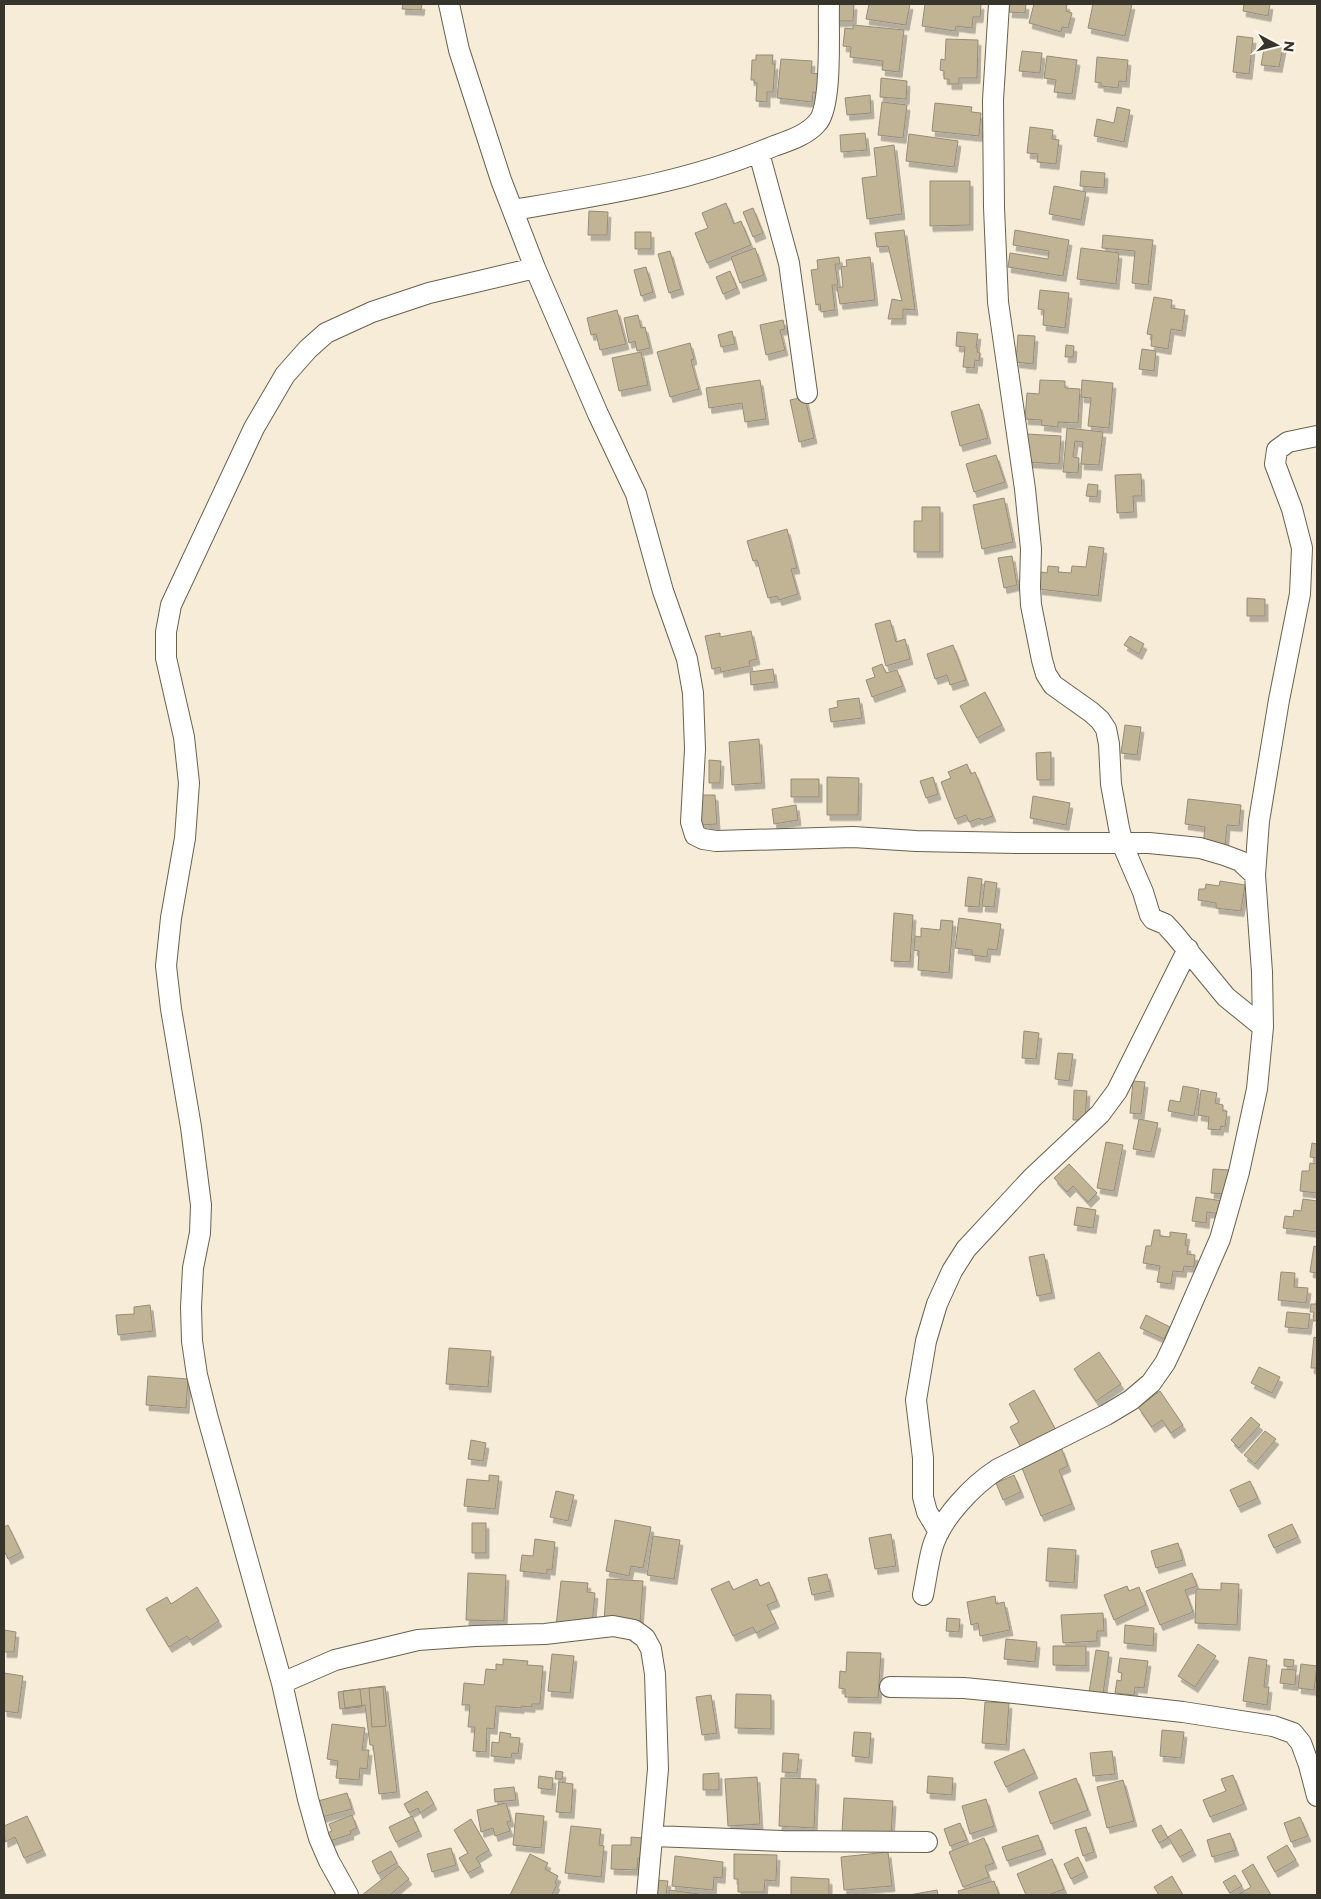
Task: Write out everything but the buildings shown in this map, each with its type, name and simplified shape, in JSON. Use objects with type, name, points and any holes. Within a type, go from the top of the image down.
[{"type":"street","points":[[450,4],[459,50],[482,124],[513,210],[535,268],[598,414],[636,494],[662,592],[687,659],[692,692],[695,748],[691,822],[695,835],[703,839],[716,841],[853,837],[916,841],[1159,844],[1200,848],[1240,862],[1255,874]]},
{"type":"street","points":[[513,210],[632,190],[677,179],[759,153],[799,136],[818,123],[825,106],[829,4]]},
{"type":"street","points":[[999,4],[993,100],[994,207],[998,302],[1026,498],[1031,549],[1031,605],[1042,660],[1046,674],[1053,686],[1091,712],[1106,729],[1114,806],[1123,843],[1150,915],[1153,919],[1167,925],[1226,997],[1263,1027]]},
{"type":"street","points":[[759,153],[789,263],[807,393]]},
{"type":"street","points":[[348,1895],[329,1861],[308,1799],[282,1682],[207,1415],[197,1375],[192,1341],[193,1268],[200,1233],[201,1205],[166,966],[171,918],[184,838],[189,783],[184,737],[166,658],[166,632],[171,605],[254,428],[284,375],[308,349],[326,333],[372,312],[429,293],[535,268]]},
{"type":"street","points":[[924,1595],[932,1548],[939,1532],[982,1479],[1131,1400],[1151,1383],[1165,1363],[1220,1239],[1239,1172],[1257,1089],[1263,1027],[1262,972],[1255,874],[1259,822],[1279,700],[1300,594],[1302,548],[1292,509],[1275,464],[1277,450],[1288,442],[1317,436]]},
{"type":"street","points":[[939,1532],[927,1512],[923,1497],[923,1458],[916,1400],[926,1341],[937,1304],[952,1271],[966,1249],[1032,1178],[1100,1114],[1117,1090],[1188,949]]},
{"type":"street","points":[[282,1682],[335,1660],[418,1640],[545,1634],[613,1626],[634,1630],[645,1638],[651,1649],[655,1674],[658,1769],[647,1895]]},
{"type":"street","points":[[890,1687],[964,1688],[1005,1692],[1192,1713],[1284,1728],[1293,1733],[1301,1743],[1317,1796]]},
{"type":"street","points":[[653,1836],[783,1841],[927,1842]]}]
